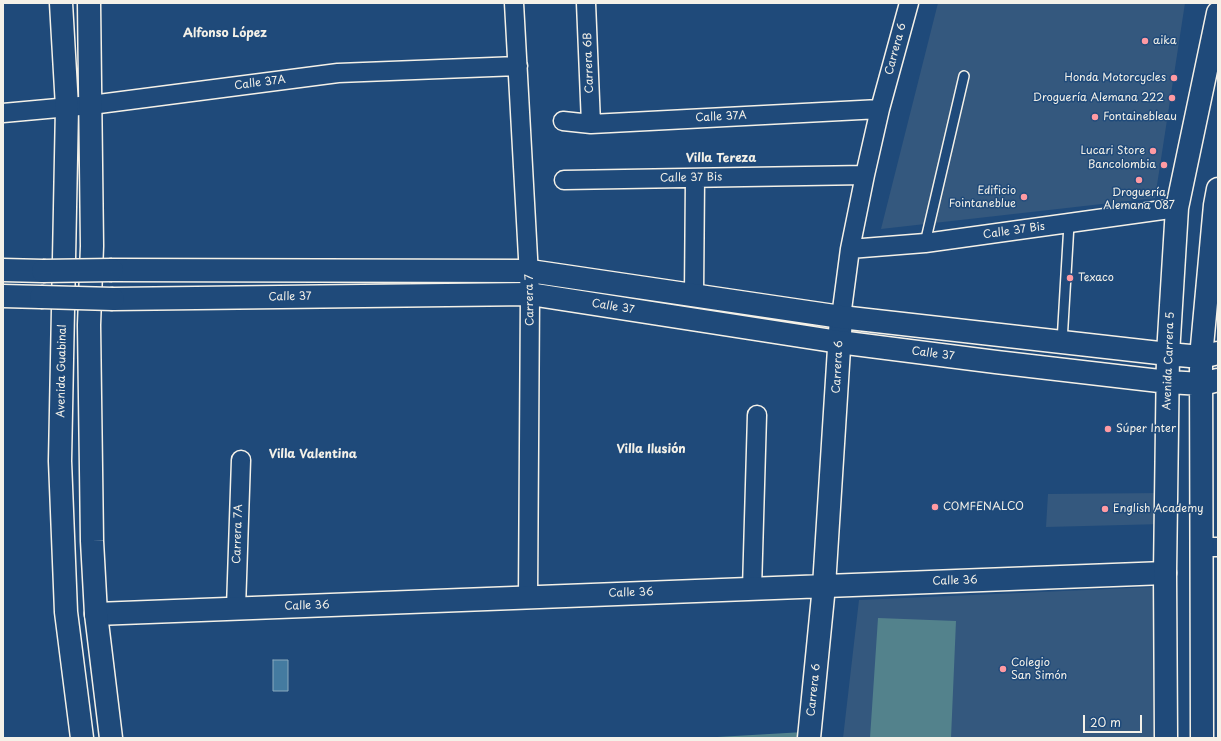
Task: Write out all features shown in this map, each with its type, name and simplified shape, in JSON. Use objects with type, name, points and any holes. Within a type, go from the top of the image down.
[{"type":"main road","name":"Avenida Guabinal","points":[[61,3],[67,107],[60,461],[66,612],[82,738]]},
{"type":"main road","points":[[89,3],[92,246],[89,325],[92,541],[96,614],[111,738]]},
{"type":"main road","name":"Avenida Carrera 5","points":[[1166,738],[1165,573],[1168,354],[1177,208],[1218,13]]},
{"type":"main road","points":[[1202,738],[1210,547],[1210,355],[1215,205],[1218,189]]},
{"type":"main road","points":[[3,270],[530,271],[694,294],[841,317],[1168,354],[1210,355]]},
{"type":"main road","name":"Calle 37","points":[[3,296],[113,298],[530,294],[839,342],[1168,382],[1210,382]]},
{"type":"main road","name":"Carrera 6","points":[[809,738],[824,586],[841,317]]},
{"type":"main road","name":"Calle 36","points":[[96,614],[1165,573]]},
{"type":"street","name":"Carrera 7","points":[[514,3],[530,271],[528,597]]},
{"type":"street","name":"Carrera 6B","points":[[586,3],[591,124]]},
{"type":"street","name":"Carrera 6","points":[[841,317],[850,249],[865,175],[880,109],[909,3]]},
{"type":"street","name":"Calle 37A","points":[[3,113],[91,105],[338,73],[518,66]]},
{"type":"street","name":"Calle 37A","points":[[563,121],[591,124],[880,109]]},
{"type":"street","name":"Calle 37 Bis","points":[[564,180],[865,175]]},
{"type":"street","points":[[694,294],[695,178]]},
{"type":"street","name":"Calle 37 Bis","points":[[850,249],[925,243],[1177,208]]},
{"type":"street","points":[[752,589],[757,415]]},
{"type":"street","name":"Carrera 7A","points":[[236,608],[241,460]]},
{"type":"lane","points":[[925,243],[964,76]]},
{"type":"lane","points":[[1062,342],[1069,224]]},
{"type":"shaded area","points":[[938,3],[1185,3],[1155,198],[881,229]]},
{"type":"shaded area","name":"English Academy","points":[[1165,493],[1163,524],[1046,527],[1048,494]]},
{"type":"shaded area","name":"Colegio San Simón","points":[[1154,587],[1157,738],[843,738],[859,600]]},
{"type":"shaded area","points":[[273,660],[288,660],[288,691],[273,691]]},
{"type":"green space","points":[[878,618],[956,621],[951,738],[870,738]]},
{"type":"green space","points":[[804,732],[803,738],[700,738]]},
{"type":"place","name":"aika","points":[[1145,41]]},
{"type":"place","name":"Honda Motorcycles","points":[[1174,78]]},
{"type":"place","name":"Droguería Alemana 222","points":[[1172,98]]},
{"type":"place","name":"Fontainebleau","points":[[1095,117]]},
{"type":"place","name":"Lucari Store","points":[[1153,151]]},
{"type":"place","name":"Bancolombia","points":[[1164,165]]},
{"type":"place","name":"Droguería Alemana 087","points":[[1139,180]]},
{"type":"place","name":"Edificio Fointaneblue","points":[[1024,197]]},
{"type":"place","name":"Texaco","points":[[1070,278]]},
{"type":"place","name":"Súper Inter","points":[[1108,429]]},
{"type":"place","name":"COMFENALCO","points":[[935,507]]},
{"type":"place","name":"English Academy","points":[[1105,509]]},
{"type":"place","name":"Colegio San Simón","points":[[1003,669]]},
{"type":"district","name":"Alfonso López","points":[[225,34]]},
{"type":"district","name":"Villa Tereza","points":[[721,159]]},
{"type":"district","name":"Villa Ilusión","points":[[651,450]]},
{"type":"district","name":"Villa Valentina","points":[[313,455]]}]
